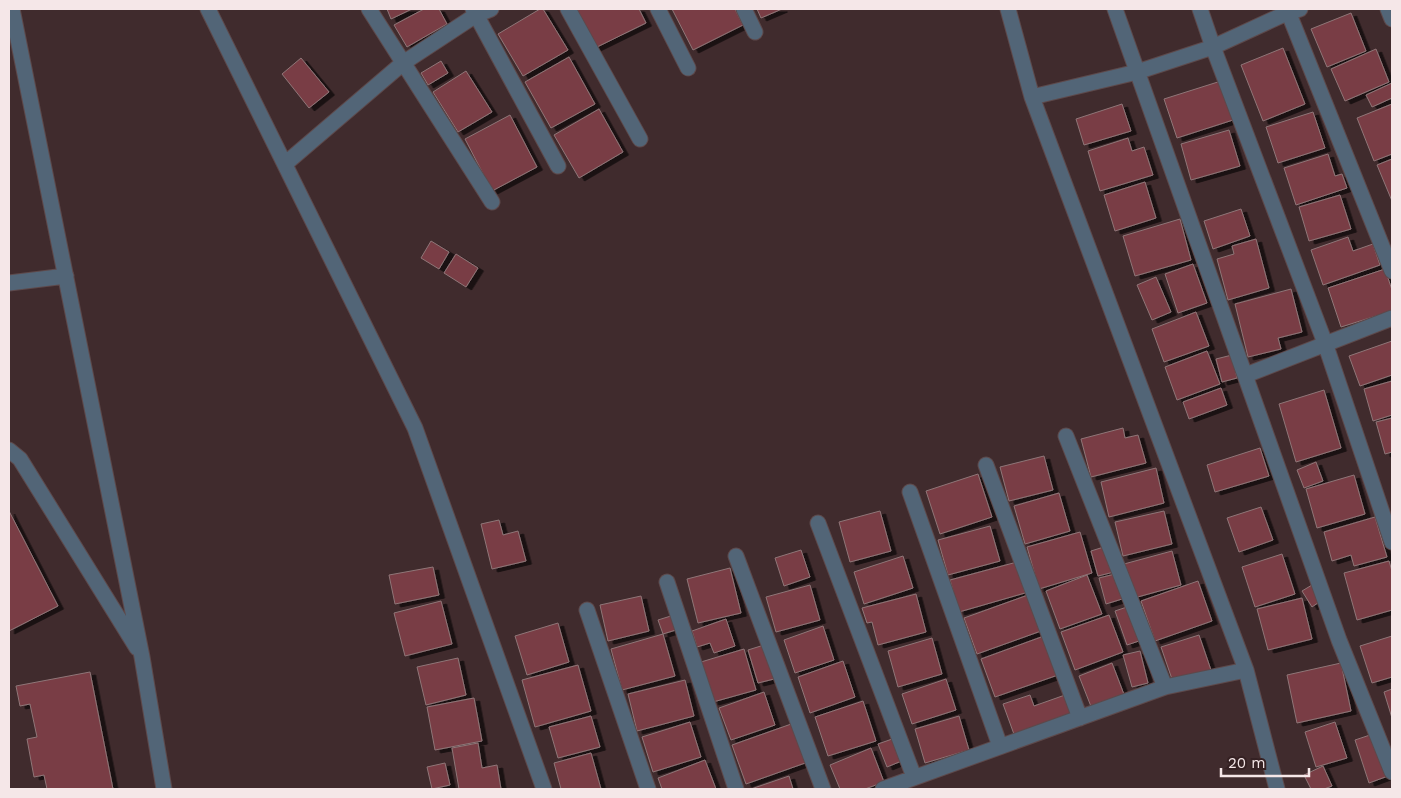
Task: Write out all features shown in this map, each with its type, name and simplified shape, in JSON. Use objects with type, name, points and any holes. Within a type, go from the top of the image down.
[{"type":"street","points":[[12,9],[142,656],[164,789]]},
{"type":"street","points":[[208,9],[415,428],[544,789]]},
{"type":"street","points":[[369,9],[492,202]]},
{"type":"street","points":[[285,164],[403,63],[474,12],[491,9]]},
{"type":"street","points":[[568,9],[640,139]]},
{"type":"street","points":[[658,9],[688,68]]},
{"type":"street","points":[[744,9],[755,32]]},
{"type":"street","points":[[1008,9],[1032,97],[1246,670],[1277,789]]},
{"type":"street","points":[[1115,9],[1339,640],[1392,772]]},
{"type":"street","points":[[1200,9],[1325,343],[1392,542]]},
{"type":"street","points":[[1388,9],[1392,19]]},
{"type":"street","points":[[1032,97],[1137,72],[1213,47],[1292,10],[1392,272]]},
{"type":"street","points":[[474,12],[558,166]]},
{"type":"street","points":[[9,283],[66,276]]},
{"type":"street","points":[[1246,375],[1392,318]]},
{"type":"street","points":[[1066,436],[1165,687]]},
{"type":"street","points":[[9,450],[20,459],[142,656]]},
{"type":"street","points":[[986,464],[1080,718]]},
{"type":"street","points":[[910,492],[1000,746]]},
{"type":"street","points":[[818,523],[914,777]]},
{"type":"street","points":[[736,556],[823,789]]},
{"type":"street","points":[[667,582],[736,789]]},
{"type":"street","points":[[587,610],[648,789]]},
{"type":"street","points":[[883,789],[1165,687],[1246,670]]},
{"type":"building","points":[[387,9],[412,9],[391,19]]},
{"type":"building","points":[[424,9],[439,9],[447,24],[407,47],[394,25]]},
{"type":"building","points":[[543,9],[568,50],[523,76],[498,34]]},
{"type":"building","points":[[577,9],[639,9],[646,23],[595,48]]},
{"type":"building","points":[[672,9],[735,9],[743,25],[693,50]]},
{"type":"building","points":[[757,9],[782,9],[761,18]]},
{"type":"building","points":[[1351,13],[1366,51],[1327,67],[1311,29]]},
{"type":"building","points":[[1283,48],[1305,104],[1263,121],[1241,65]]},
{"type":"building","points":[[1376,49],[1389,82],[1345,101],[1331,69]]},
{"type":"building","points":[[569,57],[595,104],[551,128],[525,82]]},
{"type":"building","points":[[301,58],[329,92],[309,108],[282,74]]},
{"type":"building","points":[[441,61],[448,73],[428,85],[421,73]]},
{"type":"building","points":[[466,71],[492,112],[458,132],[433,92]]},
{"type":"building","points":[[1221,81],[1233,120],[1177,138],[1164,99]]},
{"type":"building","points":[[1392,83],[1392,98],[1372,107],[1366,95]]},
{"type":"building","points":[[1122,104],[1131,131],[1084,145],[1076,119]]},
{"type":"building","points":[[1392,104],[1392,154],[1374,161],[1357,118]]},
{"type":"building","points":[[599,109],[623,152],[579,178],[554,135]]},
{"type":"building","points":[[1313,112],[1325,148],[1278,163],[1266,127]]},
{"type":"building","points":[[510,115],[537,167],[492,191],[465,139]]},
{"type":"building","points":[[1229,130],[1240,166],[1191,180],[1181,144]]},
{"type":"building","points":[[1128,138],[1132,151],[1144,147],[1153,175],[1100,191],[1088,151]]},
{"type":"building","points":[[1328,154],[1335,176],[1342,174],[1347,188],[1296,205],[1284,168]]},
{"type":"building","points":[[1392,159],[1392,201],[1377,165]]},
{"type":"building","points":[[1145,182],[1156,218],[1115,231],[1104,195]]},
{"type":"building","points":[[1340,195],[1351,229],[1309,241],[1299,207]]},
{"type":"building","points":[[1241,209],[1250,236],[1213,249],[1204,221]]},
{"type":"building","points":[[1180,219],[1191,260],[1135,276],[1123,236]]},
{"type":"building","points":[[1348,237],[1353,251],[1373,244],[1380,265],[1323,285],[1311,250]]},
{"type":"building","points":[[1256,239],[1269,288],[1228,300],[1217,259],[1234,254],[1232,246]]},
{"type":"building","points":[[431,241],[449,252],[439,269],[421,258]]},
{"type":"building","points":[[456,254],[478,268],[466,287],[444,273]]},
{"type":"building","points":[[1193,264],[1207,303],[1178,313],[1165,274]]},
{"type":"building","points":[[1385,269],[1392,290],[1392,311],[1341,327],[1328,288]]},
{"type":"building","points":[[1156,277],[1171,312],[1152,320],[1137,285]]},
{"type":"building","points":[[1291,289],[1302,332],[1278,338],[1281,349],[1248,357],[1235,304]]},
{"type":"building","points":[[1196,312],[1209,346],[1164,362],[1152,329]]},
{"type":"building","points":[[1392,341],[1392,375],[1360,386],[1349,356]]},
{"type":"building","points":[[1207,351],[1220,384],[1177,400],[1165,367]]},
{"type":"building","points":[[1232,355],[1237,378],[1222,382],[1216,359]]},
{"type":"building","points":[[1392,381],[1392,415],[1373,421],[1364,389]]},
{"type":"building","points":[[1221,388],[1227,405],[1189,419],[1183,402]]},
{"type":"building","points":[[1324,390],[1341,448],[1296,462],[1279,404]]},
{"type":"building","points":[[1392,418],[1392,452],[1385,454],[1376,422]]},
{"type":"building","points":[[1123,428],[1125,438],[1138,435],[1146,463],[1091,477],[1081,439]]},
{"type":"building","points":[[1260,448],[1269,476],[1215,492],[1207,465]]},
{"type":"building","points":[[1044,456],[1053,490],[1009,501],[1000,467]]},
{"type":"building","points":[[1316,462],[1323,481],[1304,488],[1297,470]]},
{"type":"building","points":[[1156,468],[1164,503],[1109,517],[1101,482]]},
{"type":"building","points":[[978,474],[992,517],[940,534],[926,491]]},
{"type":"building","points":[[1354,475],[1365,514],[1317,528],[1306,489]]},
{"type":"building","points":[[1059,493],[1070,531],[1025,544],[1014,506]]},
{"type":"building","points":[[1261,507],[1273,540],[1239,552],[1227,518]]},
{"type":"building","points":[[9,511],[58,606],[9,631]]},
{"type":"building","points":[[880,511],[891,551],[850,562],[839,522]]},
{"type":"building","points":[[1164,511],[1172,544],[1123,556],[1115,522]]},
{"type":"building","points":[[1375,517],[1387,557],[1354,566],[1351,555],[1332,561],[1324,532]]},
{"type":"building","points":[[499,520],[503,535],[518,531],[526,561],[492,569],[481,524]]},
{"type":"building","points":[[990,526],[1000,561],[948,575],[938,540]]},
{"type":"building","points":[[1080,532],[1092,573],[1039,589],[1027,547]]},
{"type":"building","points":[[1107,546],[1114,572],[1098,576],[1091,551]]},
{"type":"building","points":[[801,550],[810,577],[784,586],[775,558]]},
{"type":"building","points":[[1172,551],[1181,585],[1134,598],[1124,564]]},
{"type":"building","points":[[1282,554],[1295,594],[1255,607],[1242,567]]},
{"type":"building","points":[[903,556],[913,588],[864,604],[854,572]]},
{"type":"building","points":[[1389,561],[1392,571],[1392,610],[1357,620],[1344,573]]},
{"type":"building","points":[[1017,562],[1025,593],[959,612],[950,580]]},
{"type":"building","points":[[433,567],[439,595],[395,604],[389,575]]},
{"type":"building","points":[[730,568],[741,613],[698,623],[687,579]]},
{"type":"building","points":[[1115,574],[1122,599],[1106,604],[1099,578]]},
{"type":"building","points":[[1087,575],[1102,614],[1060,629],[1046,591]]},
{"type":"building","points":[[1198,581],[1212,621],[1155,641],[1141,601]]},
{"type":"building","points":[[810,585],[820,620],[776,632],[766,597]]},
{"type":"building","points":[[1312,585],[1322,600],[1312,607],[1302,591]]},
{"type":"building","points":[[916,594],[926,632],[878,645],[872,622],[867,623],[862,608]]},
{"type":"building","points":[[1028,595],[1041,631],[977,654],[964,618]]},
{"type":"building","points":[[641,596],[649,631],[608,641],[600,605]]},
{"type":"building","points":[[1302,598],[1312,639],[1268,650],[1257,609]]},
{"type":"building","points":[[441,601],[452,644],[405,656],[394,613]]},
{"type":"building","points":[[1130,606],[1142,640],[1127,645],[1115,611]]},
{"type":"building","points":[[674,615],[679,629],[663,634],[658,620]]},
{"type":"building","points":[[1109,615],[1123,652],[1075,670],[1061,632]]},
{"type":"building","points":[[726,619],[735,646],[714,653],[710,643],[697,647],[692,631]]},
{"type":"building","points":[[558,623],[569,662],[527,675],[515,636]]},
{"type":"building","points":[[823,626],[834,660],[795,673],[784,640]]},
{"type":"building","points":[[663,634],[675,676],[622,690],[611,649]]},
{"type":"building","points":[[1199,635],[1212,673],[1174,685],[1161,647]]},
{"type":"building","points":[[1044,636],[1058,675],[995,697],[981,659]]},
{"type":"building","points":[[1392,636],[1392,677],[1372,683],[1360,646]]},
{"type":"building","points":[[932,638],[942,674],[898,687],[888,651]]},
{"type":"building","points":[[764,645],[774,679],[758,683],[748,650]]},
{"type":"building","points":[[744,649],[756,690],[713,702],[701,662]]},
{"type":"building","points":[[1140,651],[1148,683],[1132,687],[1123,655]]},
{"type":"building","points":[[458,658],[466,695],[426,705],[417,667]]},
{"type":"building","points":[[843,661],[855,697],[810,713],[798,677]]},
{"type":"building","points":[[1112,663],[1125,697],[1092,709],[1079,676]]},
{"type":"building","points":[[1341,663],[1351,711],[1297,723],[1287,675]]},
{"type":"building","points":[[578,665],[591,711],[535,727],[522,680]]},
{"type":"building","points":[[90,672],[113,789],[47,789],[44,775],[34,777],[27,739],[37,737],[30,704],[20,706],[16,686]]},
{"type":"building","points":[[946,679],[956,710],[912,724],[902,694]]},
{"type":"building","points":[[685,680],[694,716],[637,731],[628,694]]},
{"type":"building","points":[[1392,689],[1392,718],[1384,692]]},
{"type":"building","points":[[764,692],[775,725],[731,740],[719,708]]},
{"type":"building","points":[[1030,695],[1034,706],[1065,695],[1072,716],[1015,737],[1003,704]]},
{"type":"building","points":[[474,698],[482,741],[435,750],[427,707]]},
{"type":"building","points":[[863,701],[876,741],[828,756],[815,717]]},
{"type":"building","points":[[591,716],[600,747],[558,758],[549,727]]},
{"type":"building","points":[[959,716],[969,750],[925,763],[915,729]]},
{"type":"building","points":[[690,722],[701,757],[653,772],[642,737]]},
{"type":"building","points":[[1335,722],[1347,758],[1316,767],[1305,732]]},
{"type":"building","points":[[794,723],[808,762],[746,784],[732,745]]},
{"type":"building","points":[[1373,734],[1388,776],[1369,783],[1355,740]]},
{"type":"building","points":[[895,738],[904,760],[887,767],[878,744]]},
{"type":"building","points":[[478,743],[482,768],[497,765],[501,789],[459,789],[452,748]]},
{"type":"building","points":[[871,748],[884,782],[865,789],[840,789],[830,765]]},
{"type":"building","points":[[591,753],[601,789],[561,789],[554,763]]},
{"type":"building","points":[[705,760],[716,789],[662,789],[658,778]]},
{"type":"building","points":[[445,763],[450,785],[432,789],[427,767]]},
{"type":"building","points":[[1323,766],[1332,786],[1324,789],[1311,789],[1304,775]]},
{"type":"building","points":[[789,776],[793,789],[751,789]]}]
